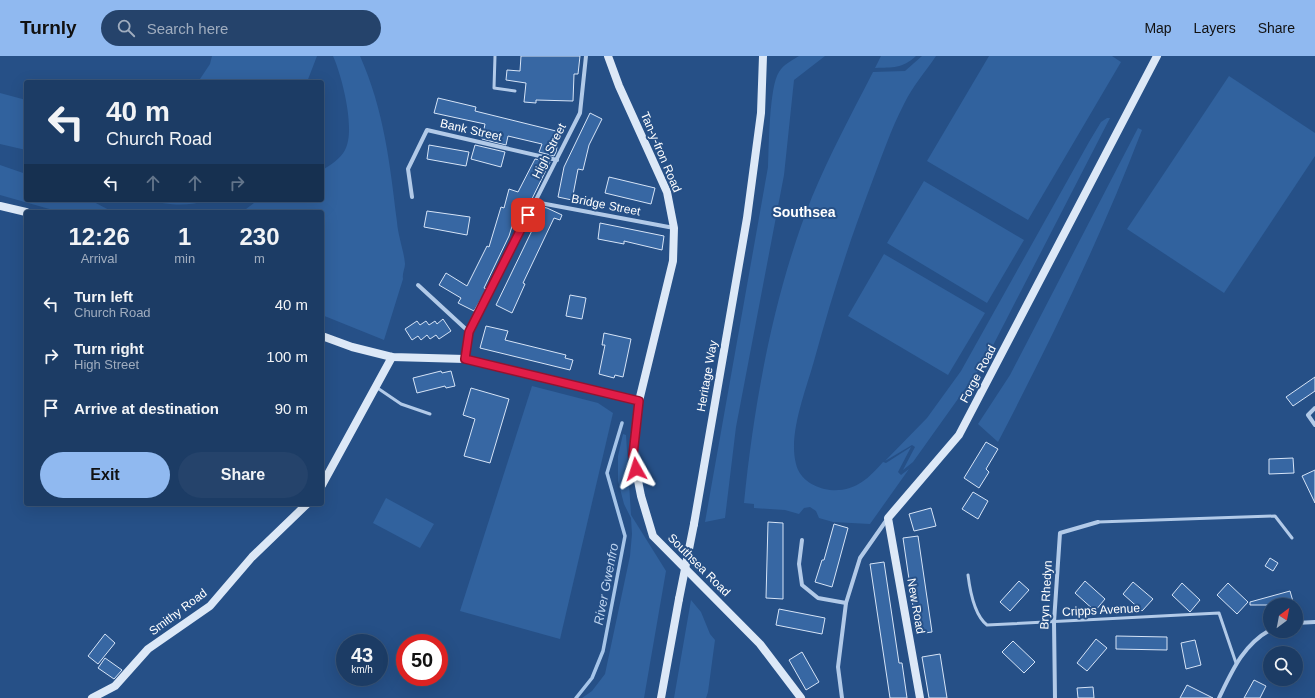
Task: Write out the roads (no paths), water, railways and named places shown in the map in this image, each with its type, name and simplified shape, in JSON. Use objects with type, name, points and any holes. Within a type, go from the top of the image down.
[{"type":"street","name":"High Street","points":[[465,359],[469,332],[580,113],[586,56]]},
{"type":"street","name":"Tan-y-fron Road","points":[[608,56],[619,86],[667,192],[674,228],[673,261],[639,401]]},
{"type":"street","name":"Heritage Way","points":[[661,698],[694,524],[749,204],[761,113],[763,56]]},
{"type":"street","name":"Forge Road","points":[[842,698],[838,667],[846,603],[860,558],[888,518],[959,435],[1157,56]]},
{"type":"street","name":"Bank Street","points":[[412,197],[408,169],[427,130],[556,160]]},
{"type":"street","name":"Bridge Street","points":[[535,202],[674,228]]},
{"type":"street","points":[[0,206],[24,212]]},
{"type":"street","points":[[418,285],[469,332]]},
{"type":"street","points":[[324,337],[352,347],[392,357],[465,359],[639,401]]},
{"type":"street","points":[[324,481],[392,357]]},
{"type":"street","name":"Southsea Road","points":[[639,401],[633,455],[641,496],[654,536],[760,644],[801,698]]},
{"type":"street","points":[[1315,408],[1308,415],[1315,425]]},
{"type":"street","name":"Smithy Road","points":[[92,698],[115,686],[148,649],[210,606],[252,557],[305,506]]},
{"type":"street","name":"New Road","points":[[888,518],[920,698]]},
{"type":"street","name":"Bryn Rhedyn","points":[[1055,698],[1054,622],[1060,532],[1098,522]]},
{"type":"street","points":[[802,540],[799,564],[802,585],[818,598],[846,603]]},
{"type":"street","points":[[1303,622],[1315,622]]},
{"type":"street","points":[[1219,698],[1236,663],[1258,636],[1263,634]]},
{"type":"lane","points":[[494,56],[494,88],[515,91]]},
{"type":"lane","points":[[376,387],[401,404],[430,414]]},
{"type":"lane","points":[[1098,522],[1275,516],[1292,538]]},
{"type":"lane","name":"Cripps Avenue","points":[[968,575],[976,610],[982,621],[987,625],[1219,613],[1236,663]]},
{"type":"waterway","name":"River Gwenfro","points":[[576,698],[592,678],[603,651],[625,536],[607,473],[622,423]]},
{"type":"district","name":"Southsea","points":[[804,212]]}]
